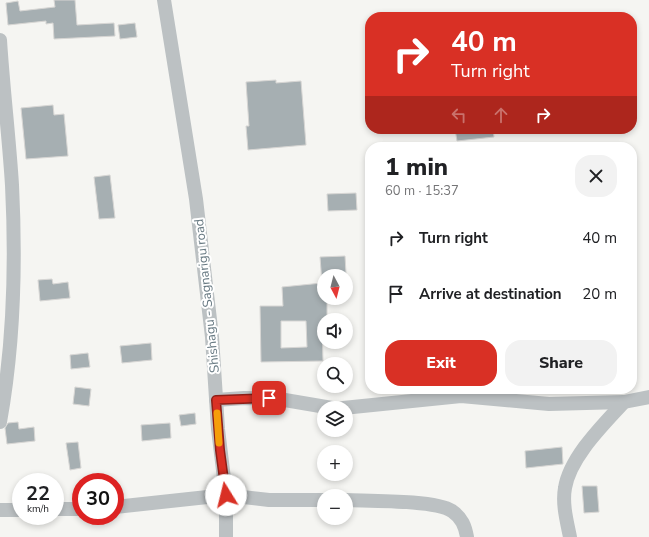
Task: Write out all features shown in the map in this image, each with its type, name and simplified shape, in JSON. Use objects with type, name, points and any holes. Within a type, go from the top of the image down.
[{"type":"street","name":"Shishagu - Sagnarigu road","points":[[164,0],[196,199],[212,337],[220,450],[226,495],[226,537]]},
{"type":"street","points":[[0,40],[6,185],[13,244],[12,314],[0,422]]},
{"type":"street","points":[[353,407],[461,396],[549,404],[624,402],[649,397]]},
{"type":"street","points":[[216,400],[244,398],[279,399],[317,405]]},
{"type":"street","points":[[570,537],[564,500],[568,477],[575,462],[596,433],[624,402]]},
{"type":"street","points":[[124,506],[226,495],[269,500],[317,500]]},
{"type":"street","points":[[353,500],[428,505],[451,510],[459,517],[464,525],[467,537]]},
{"type":"street","points":[[0,510],[12,510]]},
{"type":"building","points":[[54,0],[75,0],[77,25],[114,23],[115,36],[54,39],[53,23],[46,24],[46,21],[8,25],[6,3],[18,1],[20,11],[55,7]]},
{"type":"building","points":[[135,23],[137,37],[120,39],[118,25]]},
{"type":"building","points":[[276,80],[276,83],[301,81],[306,145],[248,150],[246,126],[249,126],[246,82]]},
{"type":"building","points":[[53,105],[54,115],[64,114],[68,156],[26,159],[21,108]]},
{"type":"building","points":[[456,134],[494,134],[494,137],[457,141]]},
{"type":"building","points":[[110,175],[115,218],[99,219],[94,177]]},
{"type":"building","points":[[356,193],[357,210],[328,211],[327,194]]},
{"type":"building","points":[[345,256],[346,269],[321,269],[320,257]]},
{"type":"building","points":[[52,279],[53,284],[68,282],[70,298],[40,301],[38,280]]},
{"type":"building","points":[[317,284],[317,305],[327,305],[327,313],[317,313],[317,349],[323,349],[323,357],[317,357],[317,361],[261,362],[260,306],[283,306],[282,287]],"holes":[[[281,321],[306,321],[307,347],[281,348]]]},
{"type":"building","points":[[151,343],[152,360],[122,363],[120,346]]},
{"type":"building","points":[[88,353],[90,367],[71,369],[70,355]]},
{"type":"building","points":[[75,387],[91,389],[89,406],[73,404]]},
{"type":"building","points":[[195,413],[196,424],[181,426],[179,415]]},
{"type":"building","points":[[18,422],[19,429],[34,427],[35,441],[7,444],[5,428],[8,423]]},
{"type":"building","points":[[170,423],[171,438],[142,441],[141,425]]},
{"type":"building","points":[[78,442],[81,468],[70,470],[66,443]]},
{"type":"building","points":[[562,447],[563,464],[526,468],[525,451]]},
{"type":"building","points":[[582,486],[597,486],[599,512],[584,513]]},
{"type":"slow traffic","points":[[217,413],[219,443]]},
{"type":"route","points":[[226,495],[220,450],[216,400],[269,398]]}]
